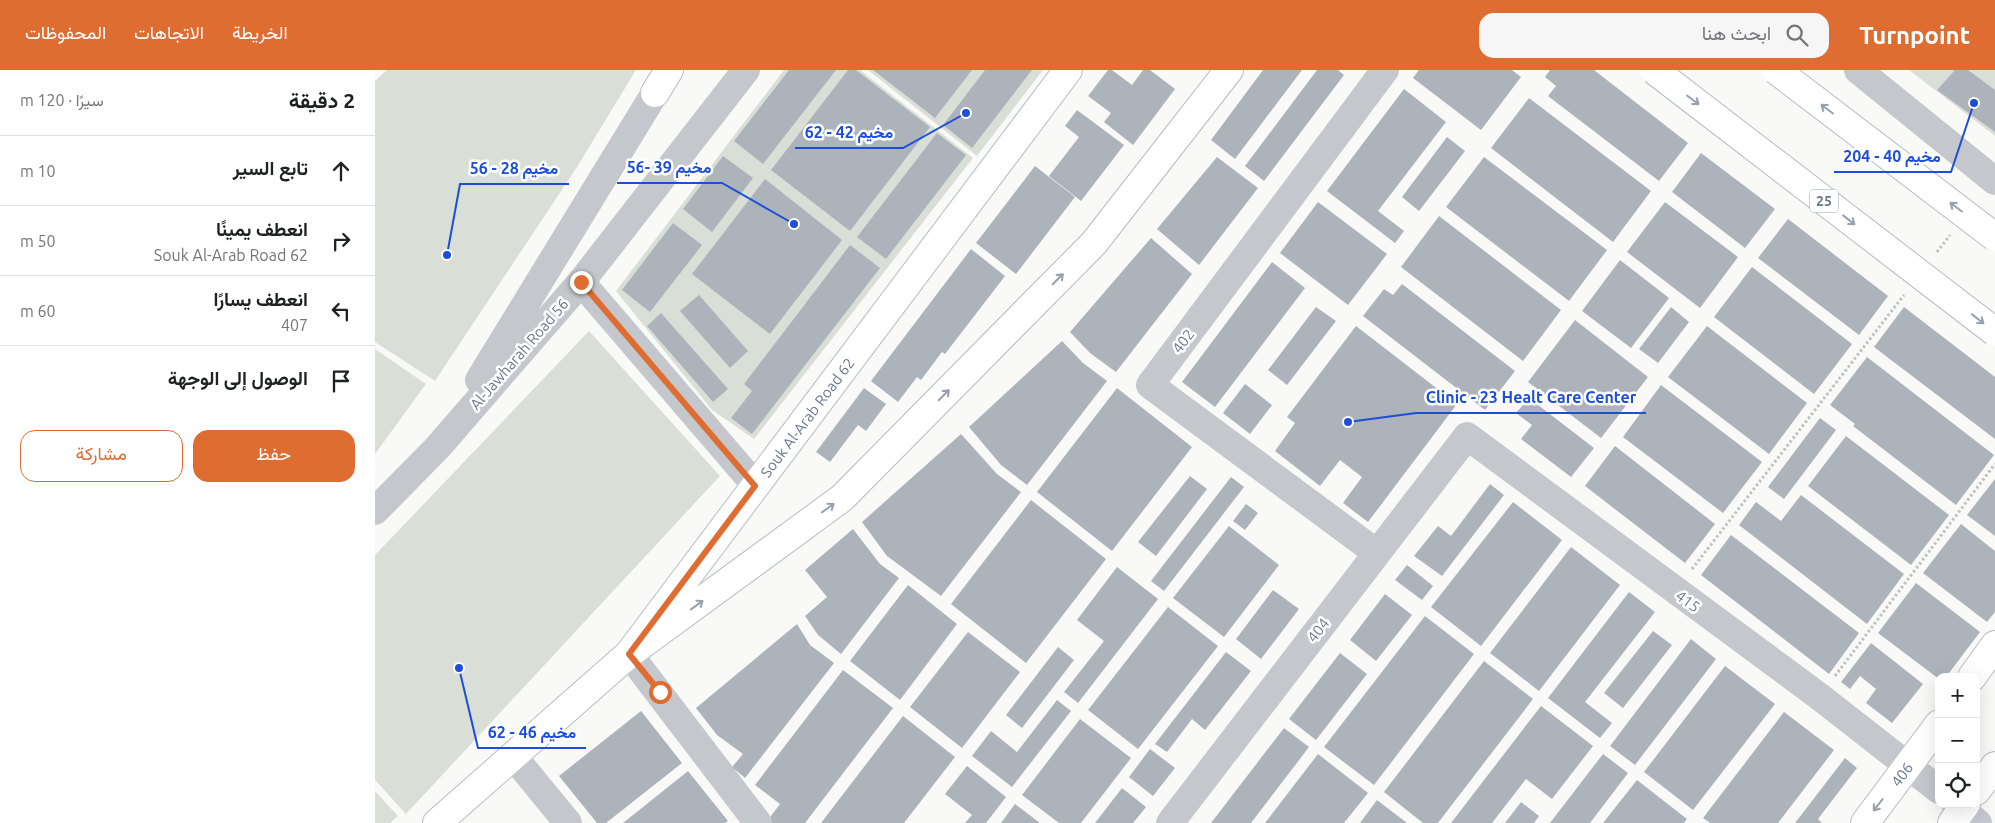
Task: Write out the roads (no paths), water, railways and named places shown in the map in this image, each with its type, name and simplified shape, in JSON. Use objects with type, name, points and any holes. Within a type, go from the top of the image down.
[{"type":"main road","points":[[655,93],[669,70]]},
{"type":"main road","name":"Souk Al-Arab Road 62","points":[[437,823],[629,654],[1068,70]]},
{"type":"main road","points":[[629,654],[842,498],[1093,243],[1229,70]]},
{"type":"main road","name":"25","points":[[1654,70],[1995,332]]},
{"type":"main road","points":[[1776,70],[1995,237]]},
{"type":"main road","points":[[1975,673],[1995,645]]},
{"type":"main road","name":"406","points":[[1865,823],[1935,730]]},
{"type":"main road","points":[[1965,809],[1995,766]]},
{"type":"street","name":"Al-Jawharah Road 56","points":[[375,511],[438,447],[581,282],[746,70]]},
{"type":"street","name":"402","points":[[1377,553],[1150,385],[1385,70]]},
{"type":"street","points":[[1869,73],[1995,181]]},
{"type":"street","name":"Al-Jawharah Road 56","points":[[438,447],[655,93]]},
{"type":"street","points":[[581,282],[755,486]]},
{"type":"street","name":"404","points":[[1169,823],[1467,436]]},
{"type":"street","name":"415","points":[[1467,436],[1820,696],[1935,787]]},
{"type":"street","points":[[629,654],[758,823]]},
{"type":"street","points":[[513,756],[568,823]]},
{"type":"place","name":"مخيم 40 - 204","points":[[1974,103]]},
{"type":"place","name":"مخيم 42 - 62","points":[[966,113]]},
{"type":"place","name":"مخيم 39 -56","points":[[794,224]]},
{"type":"place","name":"مخيم 28 - 56","points":[[447,255]]},
{"type":"place","name":"Clinic - 23 Healt Care Center","points":[[1348,422]]},
{"type":"place","name":"مخيم 46 - 62","points":[[459,668]]}]
